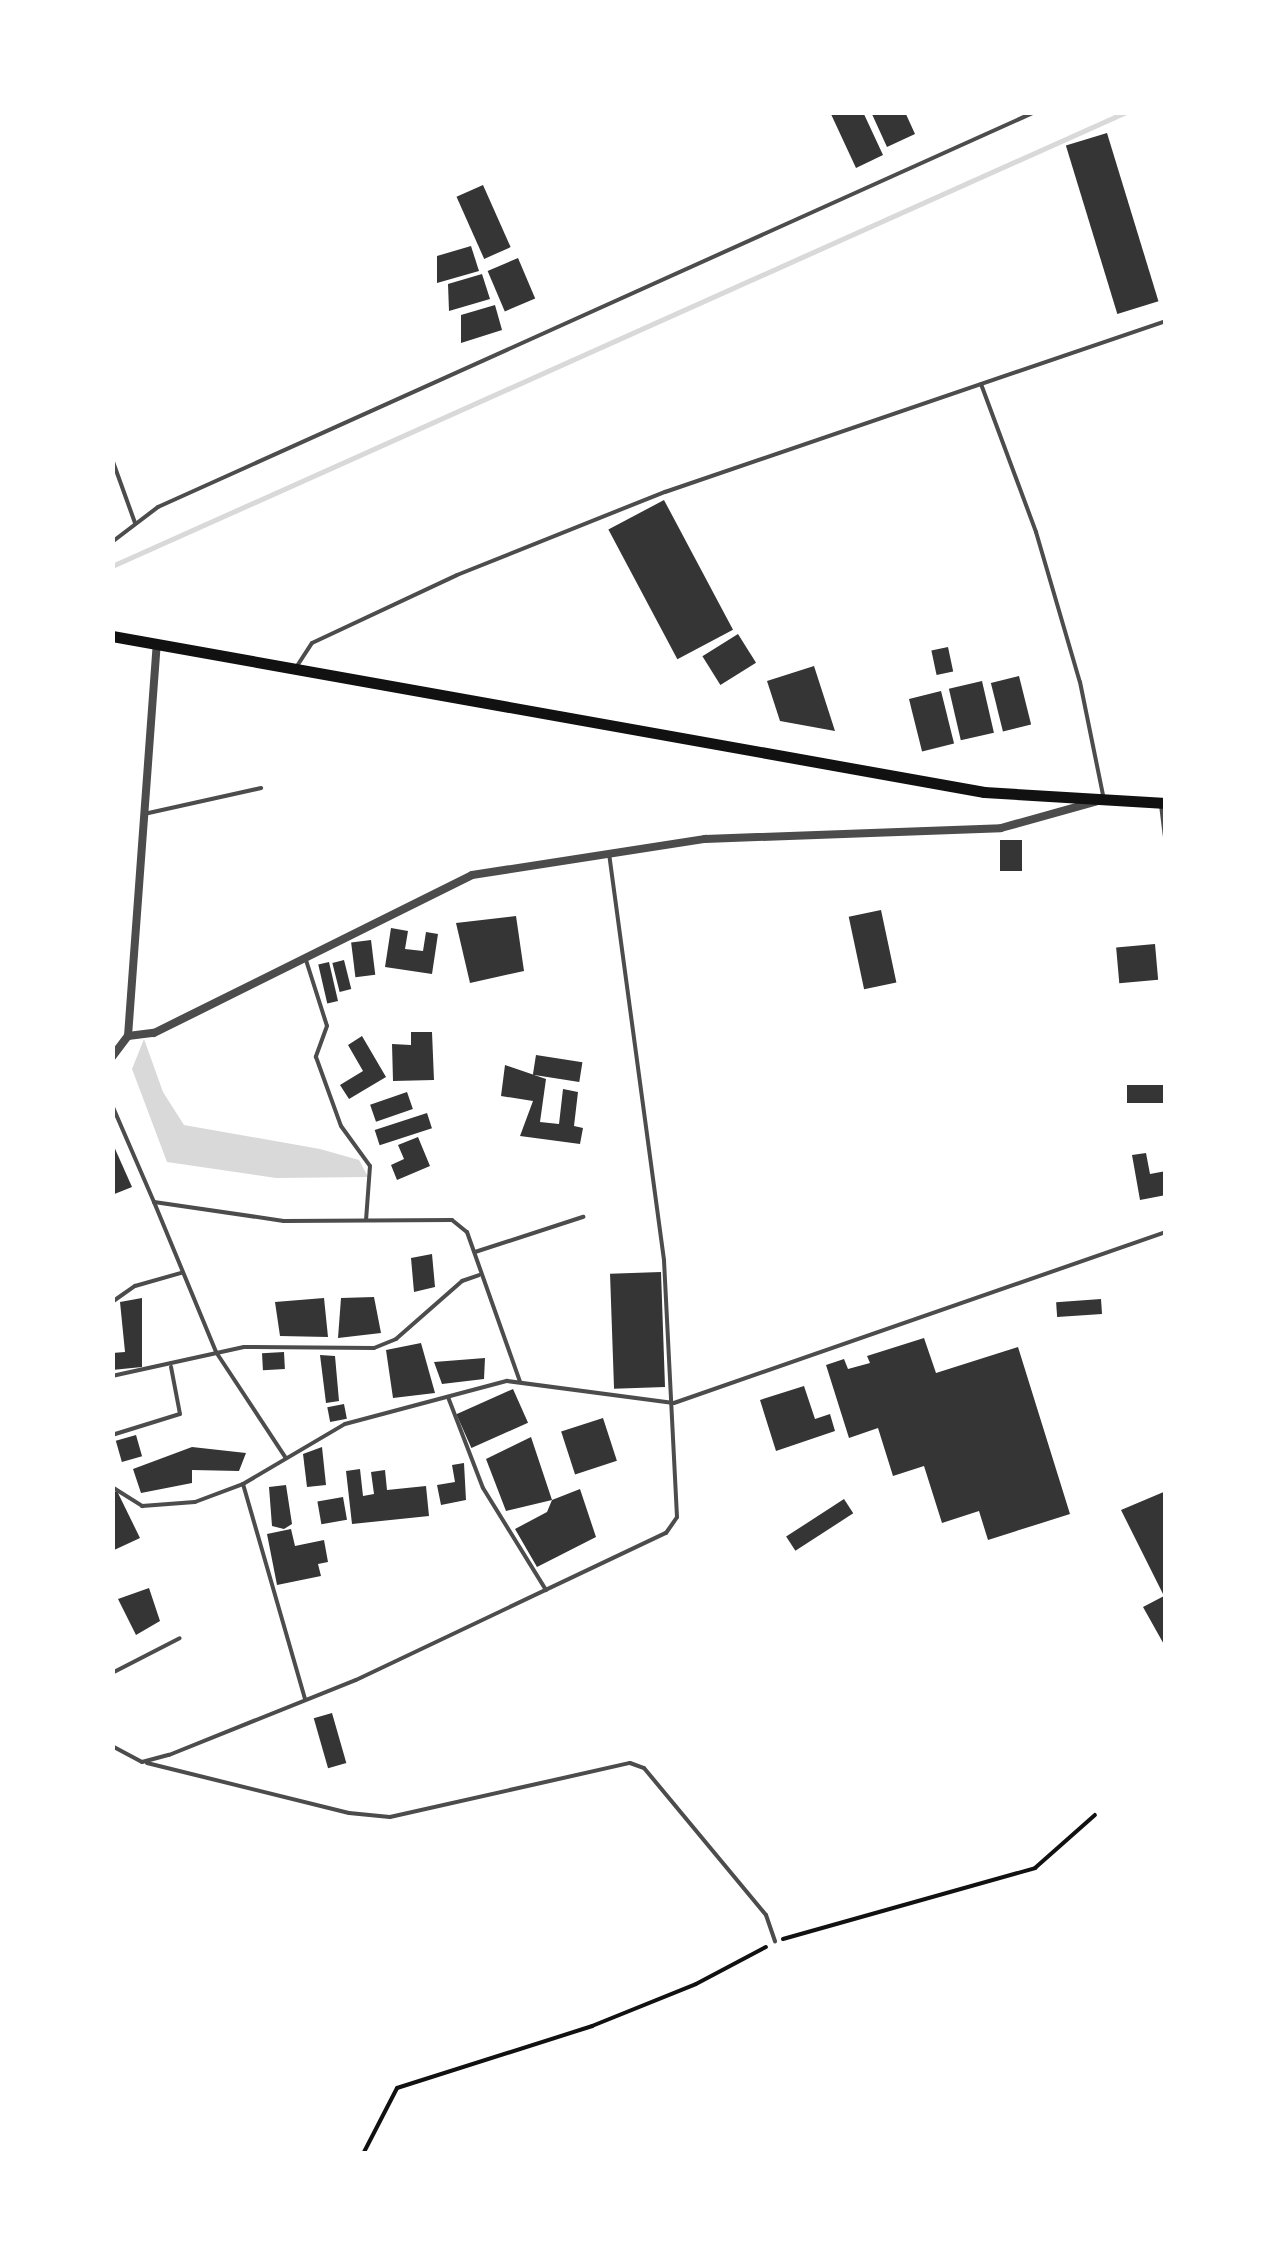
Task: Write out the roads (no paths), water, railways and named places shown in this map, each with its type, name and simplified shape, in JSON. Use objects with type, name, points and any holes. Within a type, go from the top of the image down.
[{"type":"main road","points":[[112,636],[984,792],[1163,803]]},
{"type":"street","points":[[112,1058],[128,1036],[157,644]]},
{"type":"street","points":[[128,1036],[154,1033],[472,875],[705,839],[1001,828],[1104,800]]},
{"type":"lane","points":[[112,542],[134,523],[1034,112]]},
{"type":"lane","points":[[294,670],[312,643],[457,575],[665,492],[1166,320]]},
{"type":"lane","points":[[981,384],[1036,532],[1080,682],[1104,800]]},
{"type":"lane","points":[[112,459],[134,523]]},
{"type":"lane","points":[[144,814],[261,788]]},
{"type":"lane","points":[[1163,803],[1166,845]]},
{"type":"lane","points":[[142,1762],[305,1699],[546,1590],[666,1533],[676,1517],[674,1403],[664,1260],[609,853]]},
{"type":"lane","points":[[305,956],[327,1026],[316,1056],[341,1126],[370,1166],[366,1220]]},
{"type":"lane","points":[[112,1105],[216,1352],[287,1458]]},
{"type":"lane","points":[[154,1202],[284,1220],[452,1220],[467,1232],[520,1382]]},
{"type":"lane","points":[[475,1252],[583,1217]]},
{"type":"lane","points":[[112,1487],[142,1506],[194,1502],[243,1484],[345,1424],[520,1382],[674,1403],[1166,1232]]},
{"type":"lane","points":[[112,1302],[135,1286],[182,1273]]},
{"type":"lane","points":[[112,1376],[171,1367],[216,1352],[374,1348],[396,1339],[462,1281],[480,1274]]},
{"type":"lane","points":[[112,1435],[180,1414],[171,1367]]},
{"type":"lane","points":[[448,1397],[483,1488],[546,1590]]},
{"type":"lane","points":[[243,1484],[305,1699]]},
{"type":"lane","points":[[112,1673],[180,1638]]},
{"type":"lane","points":[[112,1746],[142,1762],[200,1771],[348,1813],[390,1817],[630,1763],[644,1768],[766,1914],[775,1942]]},
{"type":"waterway","points":[[112,566],[1126,112]]}]
